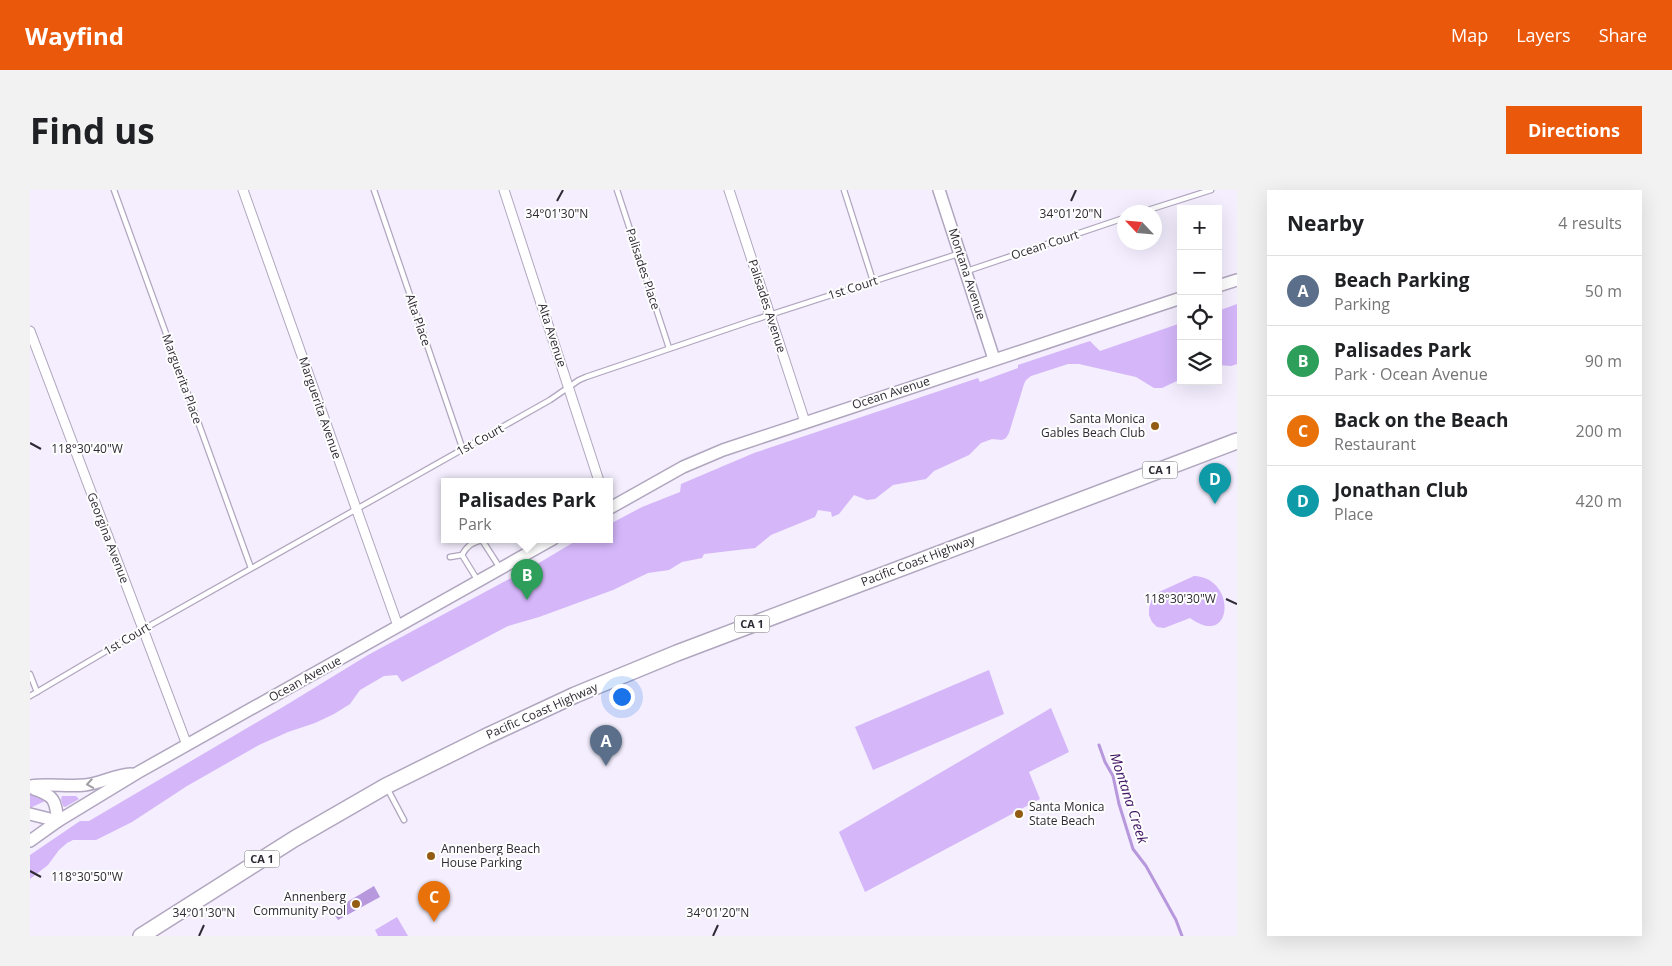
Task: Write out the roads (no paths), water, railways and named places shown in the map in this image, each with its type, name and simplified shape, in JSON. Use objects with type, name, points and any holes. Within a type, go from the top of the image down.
[{"type":"highway","name":"Pacific Coast Highway","points":[[141,936],[294,839],[386,786],[575,695],[677,653],[1237,441]]},
{"type":"main road","name":"Montana Avenue","points":[[939,190],[994,359]]},
{"type":"main road","points":[[1222,285],[1237,280]]},
{"type":"main road","name":"Ocean Avenue","points":[[613,505],[701,458],[1177,299]]},
{"type":"main road","name":"Ocean Avenue","points":[[30,841],[58,821],[137,773],[546,543]]},
{"type":"main road","points":[[30,787],[86,785],[105,781],[120,775],[137,773]]},
{"type":"main road","points":[[30,787],[49,794],[53,798],[58,821],[30,814]]},
{"type":"main road","name":"Ocean Avenue","points":[[30,831],[58,821]]},
{"type":"street","name":"Marguerita Avenue","points":[[243,190],[398,626]]},
{"type":"street","name":"Alta Avenue","points":[[504,190],[598,478]]},
{"type":"street","name":"Palisades Avenue","points":[[729,190],[805,422]]},
{"type":"street","name":"Georgina Avenue","points":[[30,331],[187,745]]},
{"type":"lane","name":"Marguerita Place","points":[[114,190],[251,568]]},
{"type":"lane","name":"Alta Place","points":[[374,190],[463,450]]},
{"type":"lane","name":"Palisades Place","points":[[617,190],[670,348]]},
{"type":"lane","points":[[844,190],[874,281]]},
{"type":"lane","points":[[1162,206],[1210,190]]},
{"type":"lane","name":"Ocean Court","points":[[966,271],[1117,220]]},
{"type":"lane","name":"1st Court","points":[[30,696],[251,568],[463,450],[586,377],[960,253]]},
{"type":"lane","points":[[462,555],[466,547],[472,543]]},
{"type":"lane","points":[[484,543],[500,568]]},
{"type":"lane","points":[[450,557],[462,555]]},
{"type":"lane","points":[[462,555],[478,581]]},
{"type":"lane","points":[[30,674],[37,692]]},
{"type":"lane","points":[[386,786],[404,820]]},
{"type":"waterway","name":"Montana Creek","points":[[1099,745],[1105,762],[1113,776],[1119,804],[1133,849],[1146,866],[1176,920],[1182,936]]},
{"type":"place","name":"Santa Monica Gables Beach Club","points":[[1155,426]]},
{"type":"place","name":"Jonathan Club","points":[[1215,504]]},
{"type":"place","name":"Palisades Park","points":[[527,600]]},
{"type":"place","name":"Beach Parking","points":[[606,766]]},
{"type":"place","name":"Santa Monica State Beach","points":[[1019,814]]},
{"type":"place","name":"Annenberg Beach House Parking","points":[[431,856]]},
{"type":"place","name":"Annenberg Community Pool","points":[[356,904]]},
{"type":"place","name":"Back on the Beach","points":[[434,922]]}]
